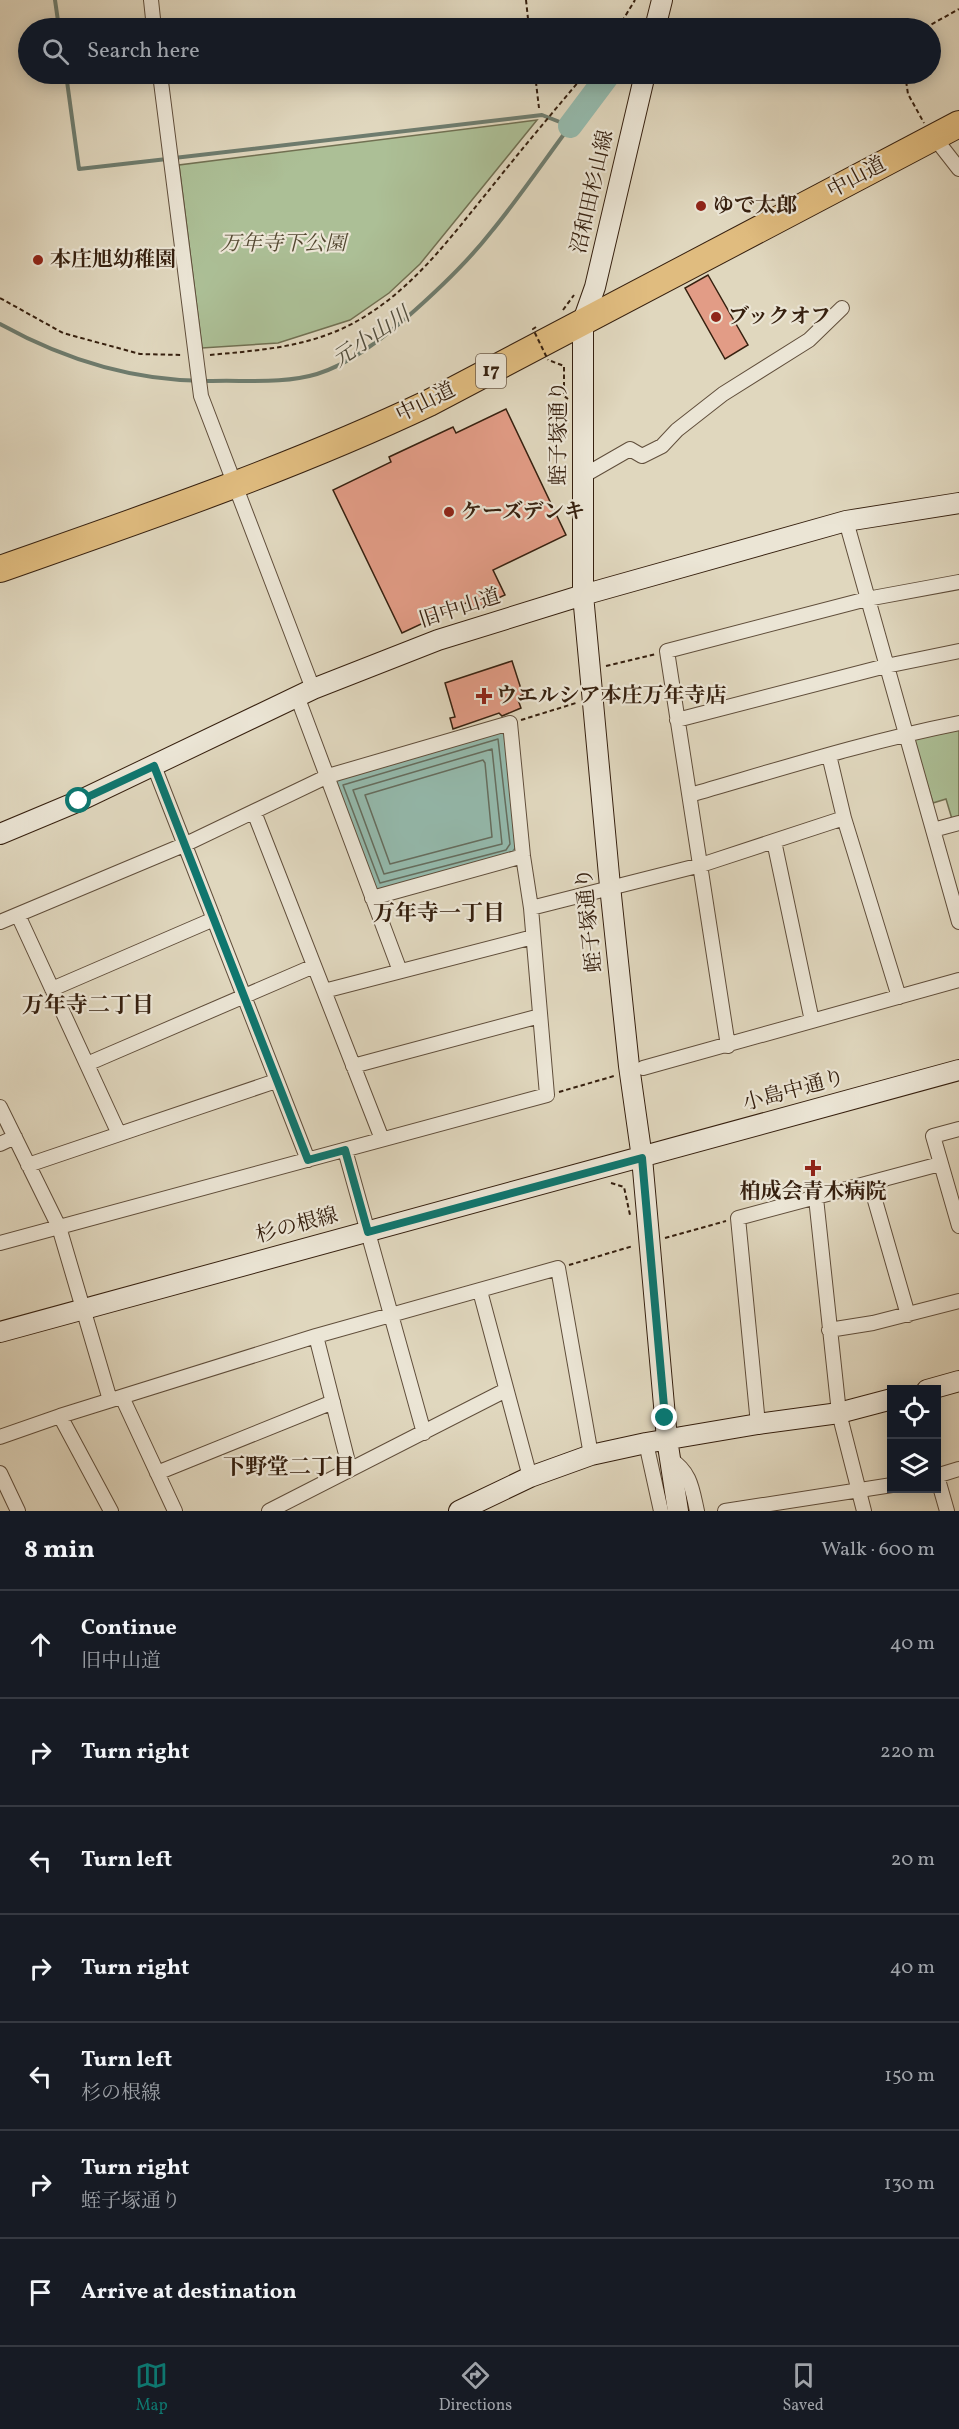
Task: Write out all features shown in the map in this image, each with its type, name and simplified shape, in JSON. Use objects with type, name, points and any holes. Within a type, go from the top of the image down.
[{"type":"highway","name":"中山道","points":[[0,568],[235,486],[420,408],[959,124]]},
{"type":"street","points":[[151,0],[153,18]]},
{"type":"street","points":[[658,18],[662,0]]},
{"type":"street","points":[[161,84],[200,391],[235,486],[305,693],[327,776],[400,971]]},
{"type":"street","name":"沼和田杉山線","points":[[583,321],[595,287],[643,84]]},
{"type":"street","points":[[934,137],[959,169]]},
{"type":"street","points":[[583,476],[630,449],[642,456],[662,446],[677,430],[723,394],[809,340],[842,308]]},
{"type":"street","name":"蛭子塚通り","points":[[583,321],[583,595],[610,886],[629,1066],[642,1158],[667,1439],[678,1511]]},
{"type":"street","name":"旧中山道","points":[[0,834],[79,801],[305,693],[438,640],[583,595],[846,521],[959,503]]},
{"type":"street","points":[[846,521],[904,734],[959,922]]},
{"type":"street","points":[[728,1046],[667,651],[867,599],[959,582]]},
{"type":"street","points":[[677,720],[886,666],[959,651]]},
{"type":"street","points":[[0,922],[186,844],[327,776],[510,723],[523,856],[534,937],[547,1095],[0,1244]]},
{"type":"street","points":[[690,795],[849,748],[959,723]]},
{"type":"street","points":[[829,755],[844,818],[899,997]]},
{"type":"street","points":[[154,766],[308,1160]]},
{"type":"street","points":[[254,812],[382,1139]]},
{"type":"street","points":[[531,908],[610,886],[701,865],[844,818]]},
{"type":"street","points":[[933,830],[959,823]]},
{"type":"street","points":[[774,841],[812,1021]]},
{"type":"street","points":[[372,898],[523,856]]},
{"type":"street","points":[[18,915],[119,1134]]},
{"type":"street","points":[[52,989],[214,919]]},
{"type":"street","points":[[324,992],[534,937]]},
{"type":"street","points":[[87,1064],[314,966]]},
{"type":"street","points":[[643,1068],[959,980]]},
{"type":"street","points":[[353,1066],[540,1016]]},
{"type":"street","name":"小島中通り","points":[[642,1158],[959,1070]]},
{"type":"street","points":[[28,1165],[276,1081]]},
{"type":"street","points":[[0,1107],[59,1227],[83,1308],[116,1399],[157,1473],[174,1511]]},
{"type":"street","points":[[959,1129],[933,1136],[959,1224]]},
{"type":"street","points":[[0,1144],[15,1137]]},
{"type":"street","points":[[345,1150],[424,1433]]},
{"type":"street","name":"杉の根線","points":[[0,1332],[642,1158]]},
{"type":"street","points":[[758,1424],[738,1218],[940,1164]]},
{"type":"street","points":[[870,1183],[908,1315]]},
{"type":"street","points":[[816,1198],[839,1413],[864,1511]]},
{"type":"street","points":[[0,1437],[316,1336],[558,1268],[591,1455]]},
{"type":"street","points":[[480,1291],[530,1477]]},
{"type":"street","points":[[829,1330],[873,1323],[959,1301]]},
{"type":"street","points":[[316,1336],[350,1470]]},
{"type":"street","points":[[941,1386],[959,1381]]},
{"type":"street","points":[[269,1511],[506,1390]]},
{"type":"street","points":[[459,1511],[530,1477],[591,1455],[667,1439],[839,1413],[887,1400]]},
{"type":"street","points":[[157,1473],[333,1402]]},
{"type":"street","points":[[60,1416],[106,1509]]},
{"type":"street","points":[[646,1443],[661,1511]]},
{"type":"street","points":[[671,1465],[682,1466],[690,1477],[697,1511]]},
{"type":"street","points":[[941,1475],[959,1469]]},
{"type":"street","points":[[0,1473],[18,1511]]},
{"type":"street","points":[[725,1511],[769,1507],[887,1486]]},
{"type":"street","points":[[941,1490],[947,1511]]},
{"type":"path","points":[[526,0],[528,18]]},
{"type":"path","points":[[624,18],[635,0]]},
{"type":"path","points":[[941,19],[959,9]]},
{"type":"path","points":[[536,84],[539,108]]},
{"type":"path","points":[[0,298],[63,333],[140,354],[195,359],[279,349],[318,338],[357,321],[393,298],[429,264],[577,84]]},
{"type":"path","points":[[906,84],[908,94],[934,137]]},
{"type":"path","points":[[536,327],[533,329],[546,359],[564,366],[564,392],[568,399]]},
{"type":"path","points":[[602,667],[667,651]]},
{"type":"path","points":[[510,723],[578,702]]},
{"type":"path","points":[[547,1095],[616,1076]]},
{"type":"path","points":[[662,1239],[738,1218]]},
{"type":"path","points":[[558,1268],[636,1246]]},
{"type":"green space","name":"万年寺下公園","points":[[537,120],[420,264],[389,293],[350,320],[278,343],[202,348],[179,165]]},
{"type":"green space","points":[[959,729],[959,817],[952,819],[946,799],[933,803],[914,742],[919,735]]},
{"type":"water","points":[[499,731],[505,735],[516,847],[509,856],[379,891],[374,887],[335,785],[338,779]]},
{"type":"building","name":"ブックオフ","points":[[708,275],[748,345],[725,359],[685,288]]},
{"type":"building","name":"ケーズデンキ","points":[[506,409],[566,535],[493,570],[505,595],[472,610],[468,602],[402,633],[333,490],[391,462],[389,457],[453,427],[456,433]]},
{"type":"building","name":"ウエルシア本庄万年寺店","points":[[512,661],[523,695],[517,697],[521,708],[502,716],[499,713],[453,729],[450,718],[455,717],[445,683]]},
{"type":"waterway","points":[[55,0],[58,18]]},
{"type":"waterway","points":[[67,84],[79,169],[167,159]]},
{"type":"waterway","name":"元小山川","points":[[570,126],[602,84]]},
{"type":"waterway","name":"元小山川","points":[[0,324],[76,358],[157,378],[265,381],[304,377],[329,370],[374,343],[405,319],[450,277],[501,219],[570,126],[542,115],[174,158]]},
{"type":"place","name":"ゆで太郎","points":[[701,206]]},
{"type":"place","name":"本庄旭幼稚園","points":[[38,260]]},
{"type":"place","name":"ブックオフ","points":[[716,317]]},
{"type":"place","name":"ケーズデンキ","points":[[449,512]]},
{"type":"place","name":"ウエルシア本庄万年寺店","points":[[484,696]]},
{"type":"place","name":"柏成会青木病院","points":[[813,1168]]},
{"type":"district","name":"万年寺一丁目","points":[[439,914]]},
{"type":"district","name":"万年寺二丁目","points":[[88,1006]]},
{"type":"district","name":"下野堂二丁目","points":[[289,1468]]},
{"type":"route","points":[[79,801],[154,766],[308,1160],[345,1150],[368,1232],[642,1158],[665,1418]]}]
